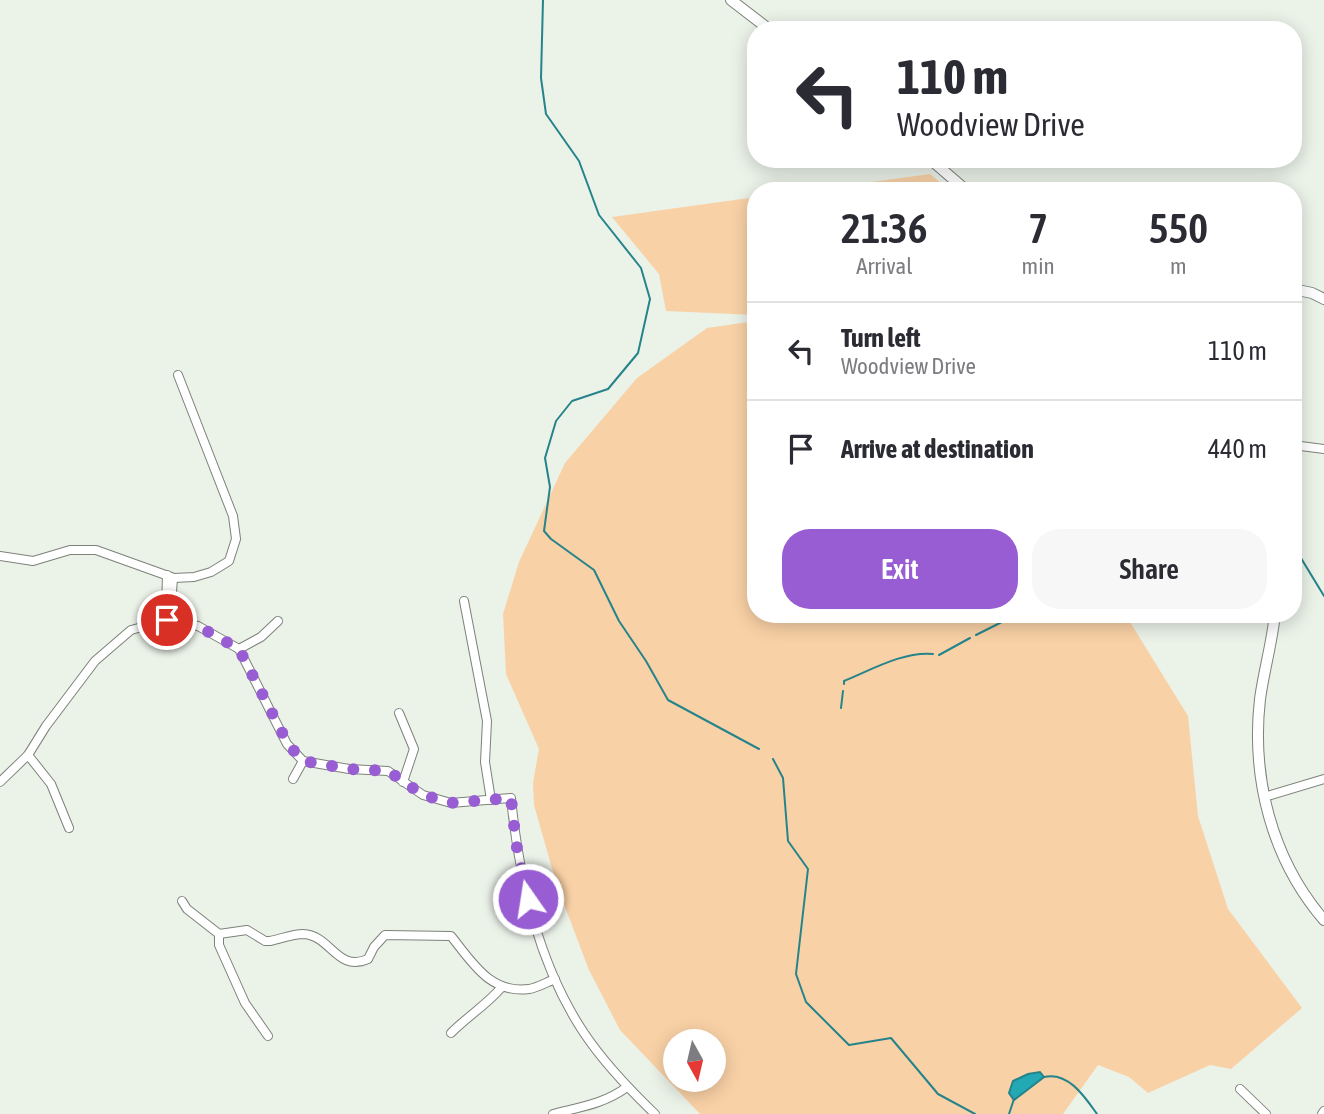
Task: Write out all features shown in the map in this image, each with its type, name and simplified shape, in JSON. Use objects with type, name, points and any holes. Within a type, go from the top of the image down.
[{"type":"street","points":[[731,0],[758,21]]},
{"type":"street","points":[[940,168],[957,182]]},
{"type":"street","points":[[1302,291],[1324,299]]},
{"type":"street","points":[[0,556],[33,561],[70,550],[96,550],[170,577],[194,577],[211,572],[229,561],[236,539],[233,516],[178,375]]},
{"type":"street","points":[[1302,447],[1324,449]]},
{"type":"street","points":[[169,616],[172,607],[170,577]]},
{"type":"street","points":[[464,601],[487,721],[485,762],[491,800]]},
{"type":"street","points":[[0,782],[28,755],[95,662],[131,630],[169,616],[198,626],[239,649],[288,744],[303,761],[349,769],[388,771],[423,795],[451,803],[511,798],[516,843],[533,917],[555,979],[583,1031],[627,1087],[655,1114]]},
{"type":"street","points":[[239,649],[261,637],[278,621]]},
{"type":"street","points":[[1273,623],[1258,723],[1259,762],[1264,797],[1281,853],[1309,902],[1324,920]]},
{"type":"street","points":[[399,713],[414,749],[414,757],[403,782]]},
{"type":"street","points":[[28,755],[51,784],[69,828]]},
{"type":"street","points":[[293,779],[303,761]]},
{"type":"street","points":[[1264,797],[1324,779]]},
{"type":"street","points":[[182,901],[187,909],[219,934],[247,930],[265,941],[270,941],[303,934],[315,937],[344,960],[358,963],[368,959],[385,935],[451,936],[478,970],[501,988],[530,989],[555,979]]},
{"type":"street","points":[[219,934],[219,945],[245,1003],[268,1036]]},
{"type":"street","points":[[451,1033],[468,1016],[489,1002],[501,988]]},
{"type":"street","points":[[553,1114],[578,1111],[612,1097],[627,1087]]},
{"type":"street","points":[[1240,1088],[1266,1114]]},
{"type":"shaded area","points":[[930,174],[939,182],[872,182]]},
{"type":"shaded area","points":[[747,198],[747,315],[666,311],[659,274],[612,217]]},
{"type":"shaded area","points":[[747,322],[747,623],[1131,623],[1188,716],[1198,816],[1228,909],[1302,1008],[1231,1069],[1210,1065],[1148,1093],[1129,1077],[1098,1065],[1063,1114],[700,1114],[679,1092],[726,1092],[726,1029],[663,1029],[663,1075],[620,1030],[589,970],[557,886],[534,805],[533,783],[539,749],[506,674],[503,614],[519,562],[565,463],[637,378],[707,328]]},
{"type":"water","points":[[1040,1072],[1044,1077],[1014,1100],[1009,1093],[1013,1081]]},
{"type":"waterway","points":[[543,0],[541,78],[546,114],[579,161],[599,215],[641,268],[650,299],[638,353],[608,389],[572,401],[556,421],[545,458],[550,487],[544,531],[594,570],[619,621],[668,700],[759,749]]},
{"type":"waterway","points":[[1302,560],[1324,596]]},
{"type":"waterway","points":[[976,635],[1000,623]]},
{"type":"waterway","points":[[939,655],[970,638]]},
{"type":"waterway","points":[[844,684],[844,681],[899,658],[933,654]]},
{"type":"waterway","points":[[841,708],[843,691]]},
{"type":"waterway","points":[[773,759],[783,778],[788,841],[808,869],[796,974],[806,1002],[849,1045],[891,1038],[938,1094],[975,1114]]},
{"type":"waterway","points":[[1044,1077],[1053,1076],[1068,1082],[1081,1093],[1097,1114]]},
{"type":"waterway","points":[[1009,1114],[1014,1099]]},
{"type":"route","points":[[167,620],[198,626],[239,649],[288,744],[303,761],[349,769],[388,771],[423,795],[451,803],[511,798],[516,843],[528,899]]}]
